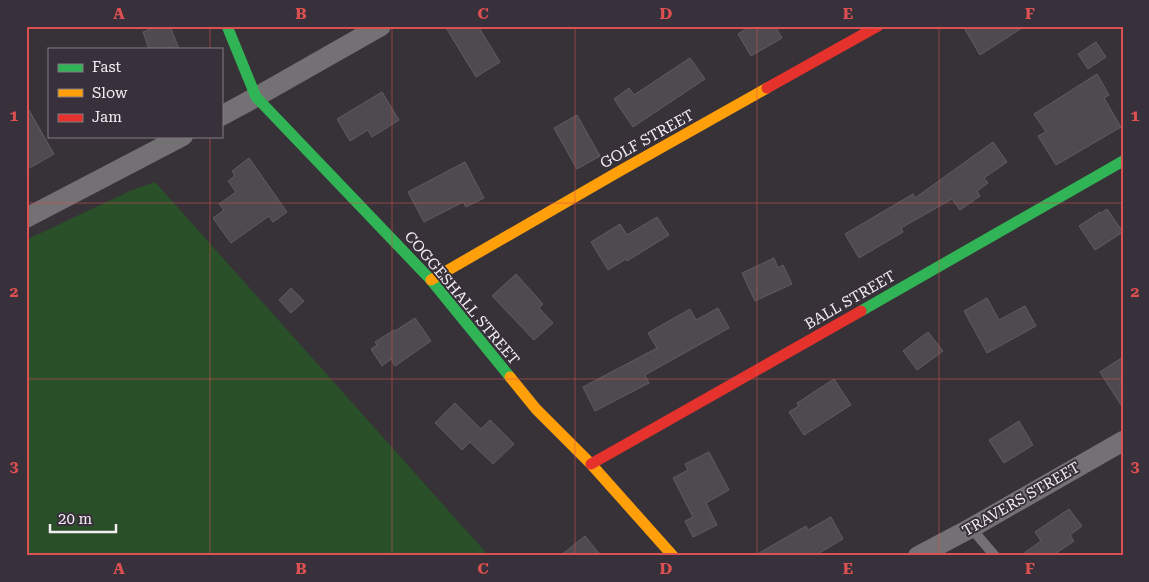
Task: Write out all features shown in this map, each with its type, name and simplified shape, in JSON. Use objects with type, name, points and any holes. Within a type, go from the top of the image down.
[{"type":"street","name":"COGGESHALL STREET","points":[[227,26],[256,97],[431,280],[536,409],[591,464],[673,556]]},
{"type":"street","points":[[222,115],[381,26]]},
{"type":"street","name":"GOLF STREET","points":[[431,280],[618,172],[878,26]]},
{"type":"street","points":[[26,218],[179,138]]},
{"type":"street","name":"BALL STREET","points":[[591,464],[1123,161]]},
{"type":"street","name":"TRAVERS STREET","points":[[918,556],[971,528],[1123,441]]},
{"type":"lane","points":[[971,528],[995,556]]},
{"type":"green space","points":[[155,182],[489,556],[26,556],[26,240],[132,190]]},
{"type":"building","points":[[158,26],[170,26],[179,48],[149,48],[143,32]]},
{"type":"building","points":[[445,26],[478,26],[500,62],[476,77]]},
{"type":"building","points":[[750,26],[775,26],[782,38],[751,56],[738,34]]},
{"type":"building","points":[[963,26],[1025,26],[980,55]]},
{"type":"building","points":[[1096,42],[1106,57],[1088,69],[1078,54]]},
{"type":"building","points":[[690,58],[705,79],[633,127],[614,99],[629,88],[634,95]]},
{"type":"building","points":[[1097,74],[1109,95],[1104,98],[1121,127],[1056,165],[1038,136],[1046,132],[1034,114]]},
{"type":"building","points":[[382,92],[399,120],[372,137],[368,130],[350,141],[337,119]]},
{"type":"building","points":[[26,105],[54,154],[26,170]]},
{"type":"building","points":[[577,115],[600,156],[577,169],[554,128]]},
{"type":"building","points":[[993,142],[1007,162],[984,178],[988,183],[977,191],[980,196],[960,210],[952,199],[901,228],[903,232],[859,258],[845,234],[913,194],[915,198]]},
{"type":"building","points":[[249,158],[287,212],[273,222],[269,216],[231,243],[213,218],[224,210],[219,204],[236,192],[228,181],[235,176],[232,171]]},
{"type":"building","points":[[465,162],[484,198],[466,207],[463,202],[424,222],[408,192]]},
{"type":"building","points":[[1107,209],[1123,232],[1095,250],[1079,226]]},
{"type":"building","points":[[657,217],[669,235],[627,261],[626,259],[608,270],[591,242],[620,224],[627,235]]},
{"type":"building","points":[[774,258],[778,268],[783,265],[792,284],[755,301],[742,273]]},
{"type":"building","points":[[516,274],[543,304],[539,308],[553,323],[534,340],[492,296]]},
{"type":"building","points":[[291,288],[304,301],[291,313],[279,300]]},
{"type":"building","points":[[987,298],[999,320],[1025,306],[1036,326],[987,353],[964,311]]},
{"type":"building","points":[[718,308],[729,328],[645,375],[649,383],[595,411],[583,387],[657,348],[648,333],[690,309],[696,320]]},
{"type":"building","points":[[415,318],[431,341],[395,366],[391,359],[382,366],[371,349],[377,345],[375,342]]},
{"type":"building","points":[[928,332],[943,351],[917,370],[903,351]]},
{"type":"building","points":[[1123,357],[1123,408],[1100,372]]},
{"type":"building","points":[[834,379],[851,405],[804,435],[789,412],[799,406],[797,403]]},
{"type":"building","points":[[455,403],[481,429],[490,420],[514,444],[493,464],[470,442],[462,450],[435,423]]},
{"type":"building","points":[[1019,421],[1033,445],[1004,463],[989,440]]},
{"type":"building","points":[[709,452],[729,490],[706,503],[717,525],[693,537],[685,521],[693,517],[673,478],[688,470],[685,464]]},
{"type":"building","points":[[1069,509],[1082,526],[1070,535],[1074,541],[1052,556],[1020,556],[1041,541],[1035,532]]},
{"type":"building","points":[[831,517],[843,539],[814,556],[754,556],[806,526],[808,530]]},
{"type":"building","points":[[585,536],[601,556],[560,556]]},
{"type":"traffic: fast","points":[[227,26],[256,97],[431,280],[510,377]]},
{"type":"traffic: fast","points":[[861,311],[1123,161]]},
{"type":"traffic: slow","points":[[431,280],[767,88]]},
{"type":"traffic: slow","points":[[510,377],[536,409],[591,464],[673,556]]},
{"type":"traffic: jam","points":[[767,88],[878,26]]},
{"type":"traffic: jam","points":[[591,464],[861,311]]}]
